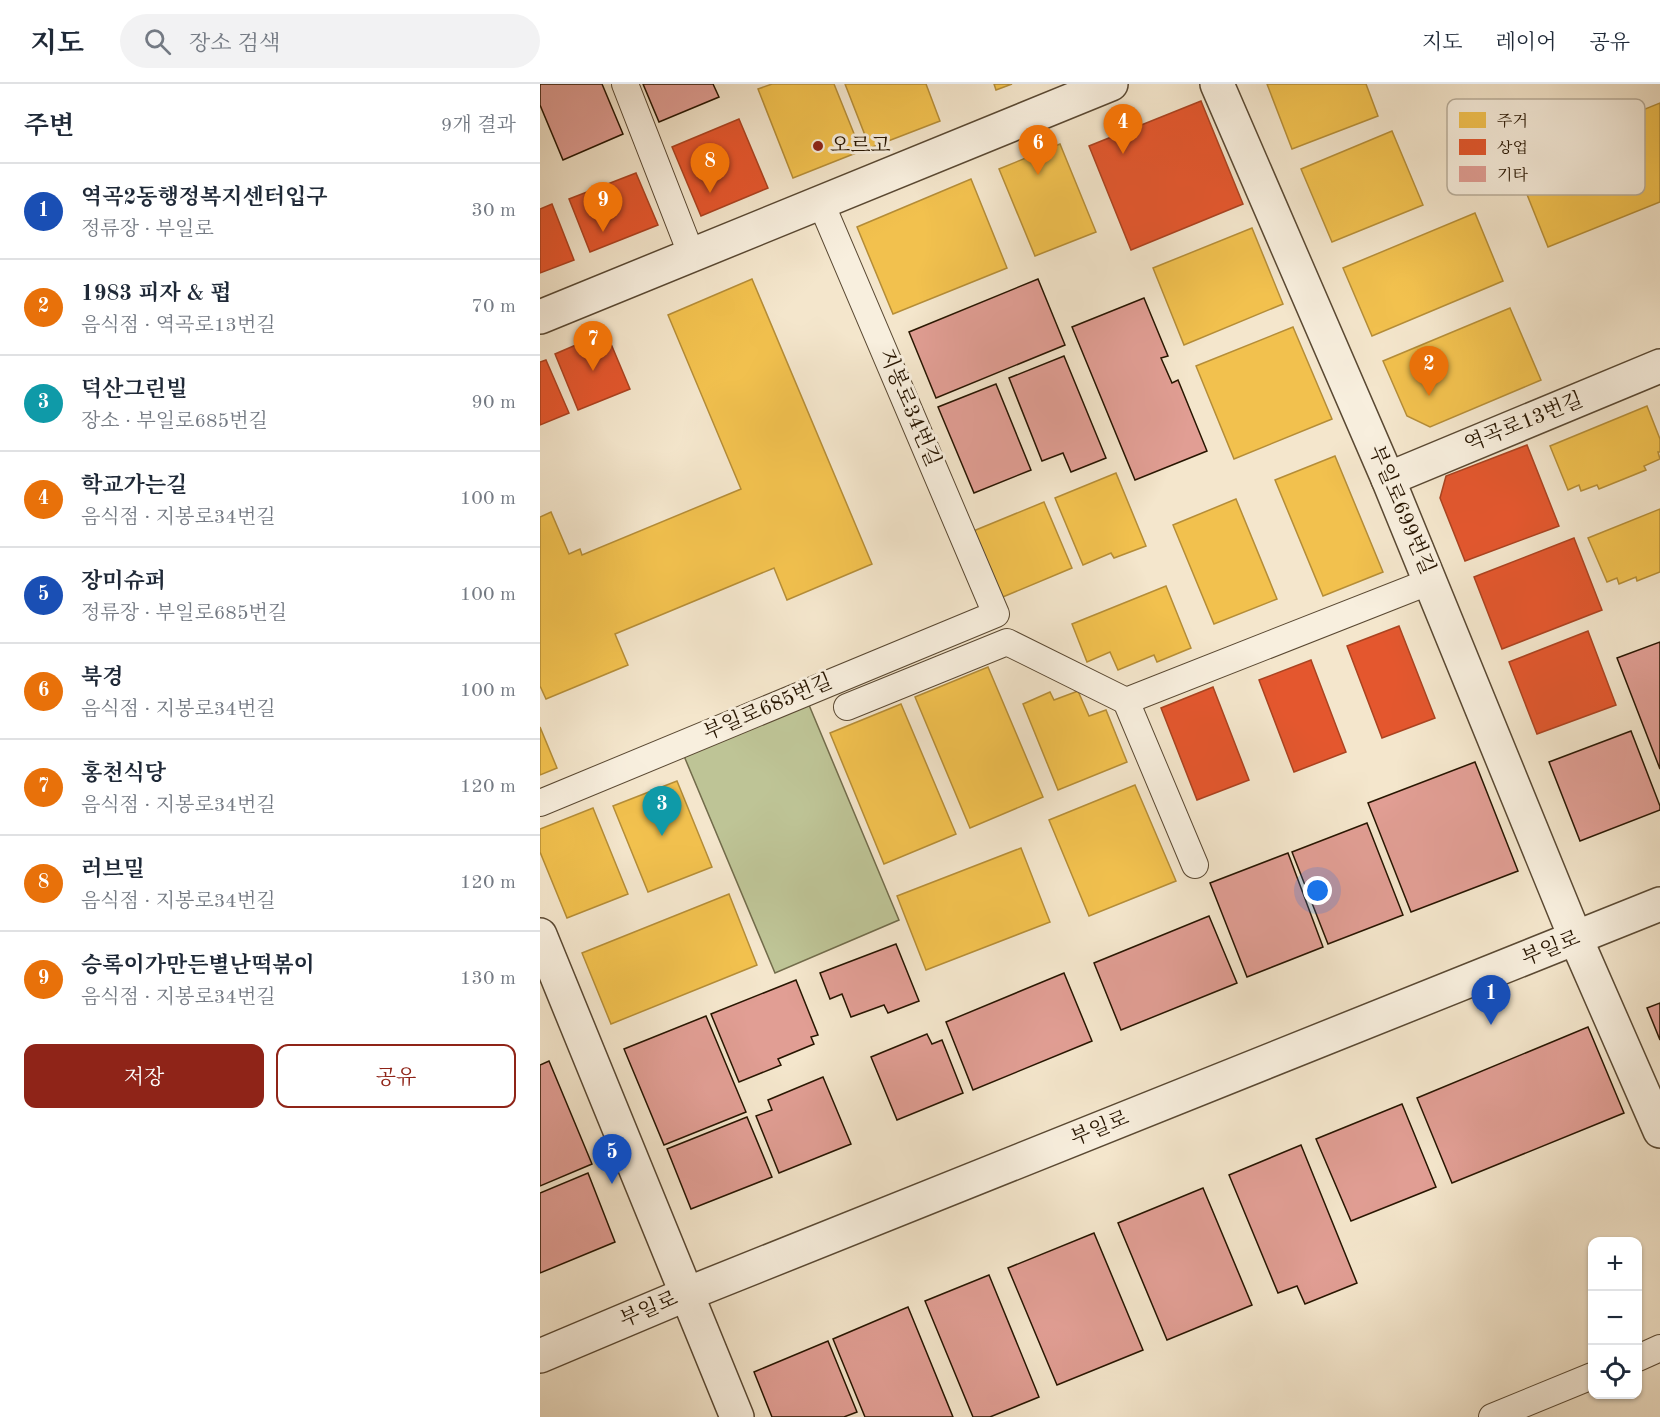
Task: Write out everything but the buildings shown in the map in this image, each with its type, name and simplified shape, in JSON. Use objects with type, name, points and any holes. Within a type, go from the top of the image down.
[{"type":"street","points":[[540,317],[1111,84]]},
{"type":"street","name":"부일로699번길","points":[[1217,84],[1388,479],[1576,939],[1660,1131]]},
{"type":"street","name":"역곡로13번길","points":[[1388,479],[1660,366]]},
{"type":"street","name":"부일로","points":[[540,1356],[687,1294],[1660,904]]},
{"type":"street","points":[[540,935],[737,1417]]},
{"type":"lane","points":[[625,84],[692,255]]},
{"type":"lane","name":"지봉로34번길","points":[[821,203],[996,614]]},
{"type":"lane","points":[[1126,701],[1431,581]]},
{"type":"lane","name":"부일로685번길","points":[[540,803],[996,614]]},
{"type":"lane","points":[[847,707],[1007,642],[1126,701],[1195,865]]},
{"type":"lane","points":[[1642,1356],[1660,1348]]},
{"type":"lane","points":[[1492,1417],[1588,1378]]},
{"type":"green space","points":[[809,705],[899,920],[775,973],[684,756]]},
{"type":"place","name":"오르고","points":[[818,146]]},
{"type":"place","name":"학교가는길","points":[[1123,154]]},
{"type":"place","name":"북경","points":[[1038,175]]},
{"type":"place","name":"러브밀","points":[[710,193]]},
{"type":"place","name":"승록이가만든별난떡볶이","points":[[603,232]]},
{"type":"place","name":"홍천식당","points":[[593,371]]},
{"type":"place","name":"1983 피자 & 펍","points":[[1429,396]]},
{"type":"place","name":"덕산그린빌","points":[[662,836]]},
{"type":"place","name":"역곡2동행정복지센터입구","points":[[1491,1025]]},
{"type":"place","name":"장미슈퍼","points":[[612,1184]]}]
